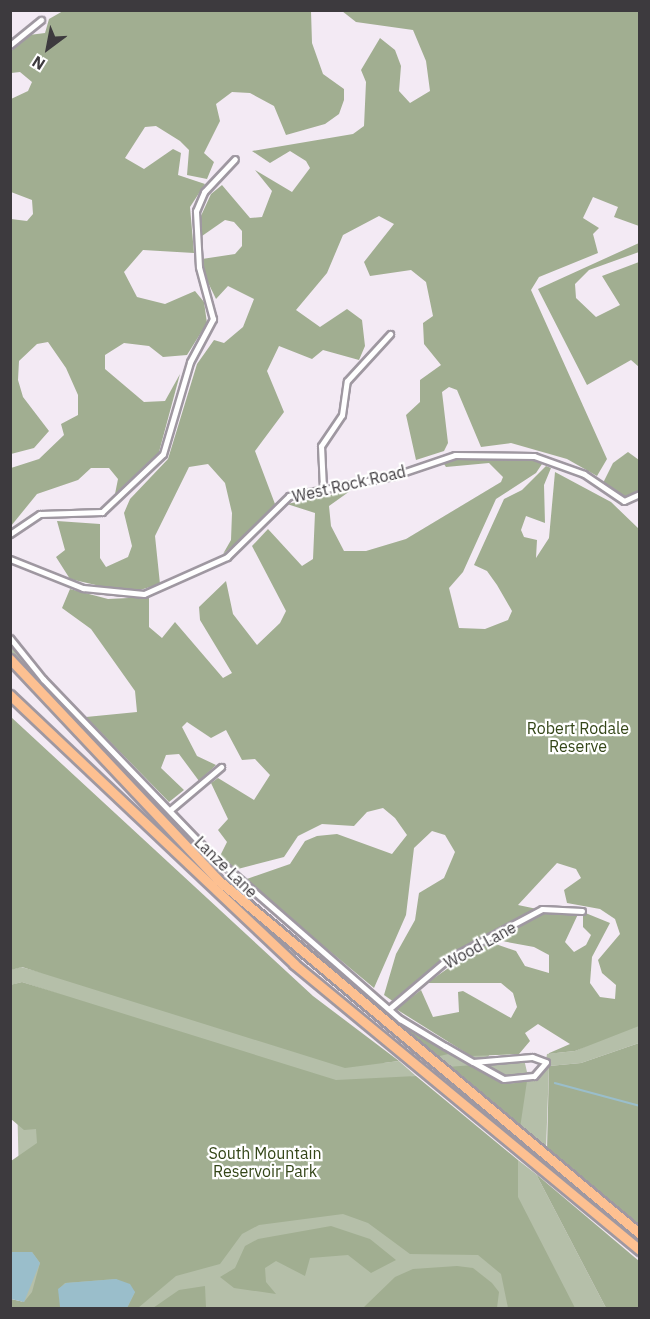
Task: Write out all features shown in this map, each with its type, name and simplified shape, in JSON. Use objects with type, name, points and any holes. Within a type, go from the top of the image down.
[{"type":"highway","points":[[10,659],[149,807]]},
{"type":"highway","points":[[10,668],[299,952],[639,1234]]},
{"type":"highway","points":[[10,697],[121,804],[294,964],[639,1250]]},
{"type":"street","points":[[10,45],[41,20]]},
{"type":"street","points":[[10,534],[40,514],[102,512],[163,454],[190,362],[213,319],[198,267],[196,211],[204,192],[235,159]]},
{"type":"street","points":[[323,488],[321,446],[342,415],[347,381],[390,334]]},
{"type":"street","name":"West Rock Road","points":[[10,560],[83,588],[144,594],[227,557],[284,500],[323,488],[393,476],[455,454],[493,452],[560,463],[624,501],[639,494]]},
{"type":"street","name":"Lanze Lane","points":[[10,638],[42,679],[244,886],[389,1009],[473,1062],[513,1081],[534,1076],[546,1062],[532,1057],[473,1062]]},
{"type":"street","points":[[170,810],[221,766]]},
{"type":"street","name":"Wood Lane","points":[[389,1009],[448,959],[540,910],[563,906],[582,910]]},
{"type":"green space","points":[[63,11],[311,11],[312,43],[323,74],[344,89],[344,100],[339,114],[325,124],[286,135],[274,106],[250,93],[232,92],[216,104],[220,121],[204,153],[214,162],[207,179],[187,175],[189,150],[180,141],[156,126],[145,127],[125,158],[144,169],[173,149],[181,153],[178,175],[205,184],[190,207],[194,253],[143,250],[124,272],[137,297],[165,304],[195,291],[204,302],[207,323],[187,355],[163,357],[149,346],[124,343],[105,355],[105,369],[144,402],[165,401],[180,374],[159,452],[115,494],[118,479],[109,468],[91,468],[78,480],[37,494],[11,526],[11,468],[39,459],[64,435],[61,424],[78,415],[78,395],[66,368],[48,342],[37,344],[19,361],[18,380],[23,397],[49,431],[34,448],[11,454],[11,219],[27,221],[33,214],[32,200],[11,192],[11,99],[28,91],[32,82],[20,72],[11,73],[11,51],[29,35],[45,33],[49,19]]},
{"type":"green space","points":[[342,11],[639,11],[639,226],[614,217],[618,207],[593,197],[583,218],[599,228],[593,234],[598,253],[539,277],[531,290],[607,459],[597,476],[567,459],[511,443],[481,447],[457,390],[449,387],[442,392],[448,443],[444,451],[416,460],[406,415],[420,402],[420,380],[441,365],[424,344],[423,323],[433,316],[426,282],[411,270],[370,276],[364,262],[394,224],[379,216],[343,235],[327,273],[296,310],[320,327],[347,309],[362,320],[365,346],[359,360],[323,350],[312,359],[279,346],[267,371],[284,412],[255,451],[275,504],[253,529],[223,554],[231,540],[232,513],[225,483],[208,464],[189,467],[155,536],[160,584],[130,593],[70,579],[56,557],[65,550],[57,521],[100,524],[100,558],[106,567],[128,557],[132,546],[124,513],[130,499],[168,459],[197,364],[214,340],[224,343],[243,327],[254,299],[228,286],[216,299],[203,272],[202,259],[235,254],[242,246],[242,231],[234,222],[225,220],[202,236],[200,218],[211,194],[222,185],[250,218],[262,217],[272,191],[255,170],[292,192],[310,168],[306,161],[290,151],[270,163],[252,151],[353,134],[364,126],[366,82],[361,70],[380,38],[395,50],[401,66],[399,91],[410,103],[430,91],[426,61],[413,30],[356,22]]},
{"type":"green space","points":[[639,243],[639,252],[589,270],[575,284],[576,298],[596,317],[620,305],[602,276],[639,262],[639,367],[631,360],[587,385],[538,289]]},
{"type":"green space","points":[[628,452],[639,460],[639,491],[625,498],[603,483],[613,463]]},
{"type":"green space","name":"Robert Rodale Reserve","points":[[453,457],[544,461],[536,473],[496,499],[463,572],[449,588],[459,628],[485,629],[508,620],[512,611],[497,585],[487,571],[474,565],[504,499],[522,490],[546,466],[551,468],[544,485],[545,523],[526,516],[521,530],[524,537],[537,540],[536,558],[549,538],[555,472],[611,502],[639,529],[639,1026],[575,1051],[547,1054],[570,1044],[538,1024],[525,1033],[530,1041],[519,1054],[471,1056],[396,1009],[421,990],[433,1017],[459,1012],[458,992],[463,991],[511,1018],[517,1007],[513,993],[501,983],[427,983],[487,941],[516,951],[525,966],[549,973],[549,955],[534,947],[491,939],[548,910],[579,912],[565,942],[574,952],[586,945],[591,935],[583,927],[583,912],[610,923],[592,957],[590,983],[600,997],[615,999],[616,985],[602,973],[598,960],[620,934],[615,919],[600,909],[567,903],[564,890],[581,878],[576,869],[557,863],[518,905],[537,909],[446,956],[394,1002],[384,995],[396,954],[415,920],[419,893],[444,878],[455,852],[445,835],[432,831],[414,848],[406,915],[374,988],[244,880],[290,864],[305,841],[317,836],[337,834],[392,854],[407,835],[395,818],[383,808],[367,812],[354,826],[322,824],[298,836],[284,857],[234,870],[220,856],[227,842],[218,830],[228,819],[211,783],[218,778],[254,800],[270,775],[255,759],[242,760],[226,730],[211,738],[187,722],[182,727],[197,756],[216,765],[199,781],[179,754],[166,755],[161,768],[184,790],[169,802],[86,717],[137,712],[135,691],[91,629],[62,608],[70,589],[108,599],[149,597],[149,627],[162,638],[175,622],[223,678],[232,673],[200,620],[199,607],[226,581],[233,614],[257,645],[280,623],[286,611],[252,546],[268,529],[302,566],[313,559],[315,513],[287,504],[350,491],[329,506],[331,526],[344,551],[366,551],[406,539],[501,482],[503,477],[489,463],[446,467],[442,461]]},
{"type":"green space","points":[[10,643],[35,675],[248,896],[88,737],[11,654]]},
{"type":"green space","points":[[11,717],[313,996],[399,1061],[345,1068],[22,967],[11,970]]},
{"type":"green space","points":[[247,891],[392,1015],[453,1053],[435,1057]]},
{"type":"green space","name":"South Mountain Reservoir Park","points":[[21,967],[383,1063],[399,1061],[416,1076],[403,1078],[518,1169],[518,1160],[536,1174],[606,1308],[22,1308],[16,1054],[167,1030],[22,982],[11,985],[10,970]]},
{"type":"green space","name":"South Mountain Reservoir Park","points":[[22,982],[336,1080],[416,1076],[518,1160],[518,1197],[575,1308],[508,1308],[501,1274],[478,1255],[410,1254],[368,1223],[343,1214],[259,1225],[242,1234],[220,1264],[176,1276],[138,1308],[127,1308],[135,1292],[116,1279],[65,1283],[59,1289],[63,1308],[11,1308],[11,1299],[24,1302],[32,1292],[40,1263],[32,1252],[11,1252],[11,1161],[37,1143],[36,1129],[24,1130],[11,1119],[10,985]]},
{"type":"green space","points":[[392,1008],[459,1052],[492,1051],[486,1060],[524,1059],[527,1072],[544,1071],[547,1054],[575,1051],[639,1022],[639,1043],[581,1063],[549,1066],[546,1150],[385,1014]]},
{"type":"green space","points":[[639,1043],[639,1226],[547,1150],[549,1066],[581,1063]]},
{"type":"green space","points":[[474,1065],[510,1084],[527,1081],[520,1128],[447,1067]]},
{"type":"green space","points":[[536,1174],[639,1261],[639,1308],[606,1308]]},
{"type":"green space","points":[[331,1226],[370,1239],[396,1260],[371,1273],[348,1255],[310,1258],[305,1276],[276,1261],[265,1268],[266,1282],[276,1294],[234,1288],[220,1277],[235,1268],[245,1246],[258,1239]]},
{"type":"green space","points":[[457,1266],[473,1268],[492,1283],[499,1292],[497,1308],[363,1308],[395,1277],[413,1269]]},
{"type":"green space","points":[[205,1286],[206,1308],[153,1308],[179,1290]]},
{"type":"water","points":[[10,1252],[32,1252],[40,1263],[24,1302],[11,1299]]},
{"type":"water","points":[[116,1279],[130,1284],[135,1292],[127,1308],[60,1307],[58,1289],[66,1283]]},
{"type":"waterway","points":[[555,1083],[640,1106]]}]
